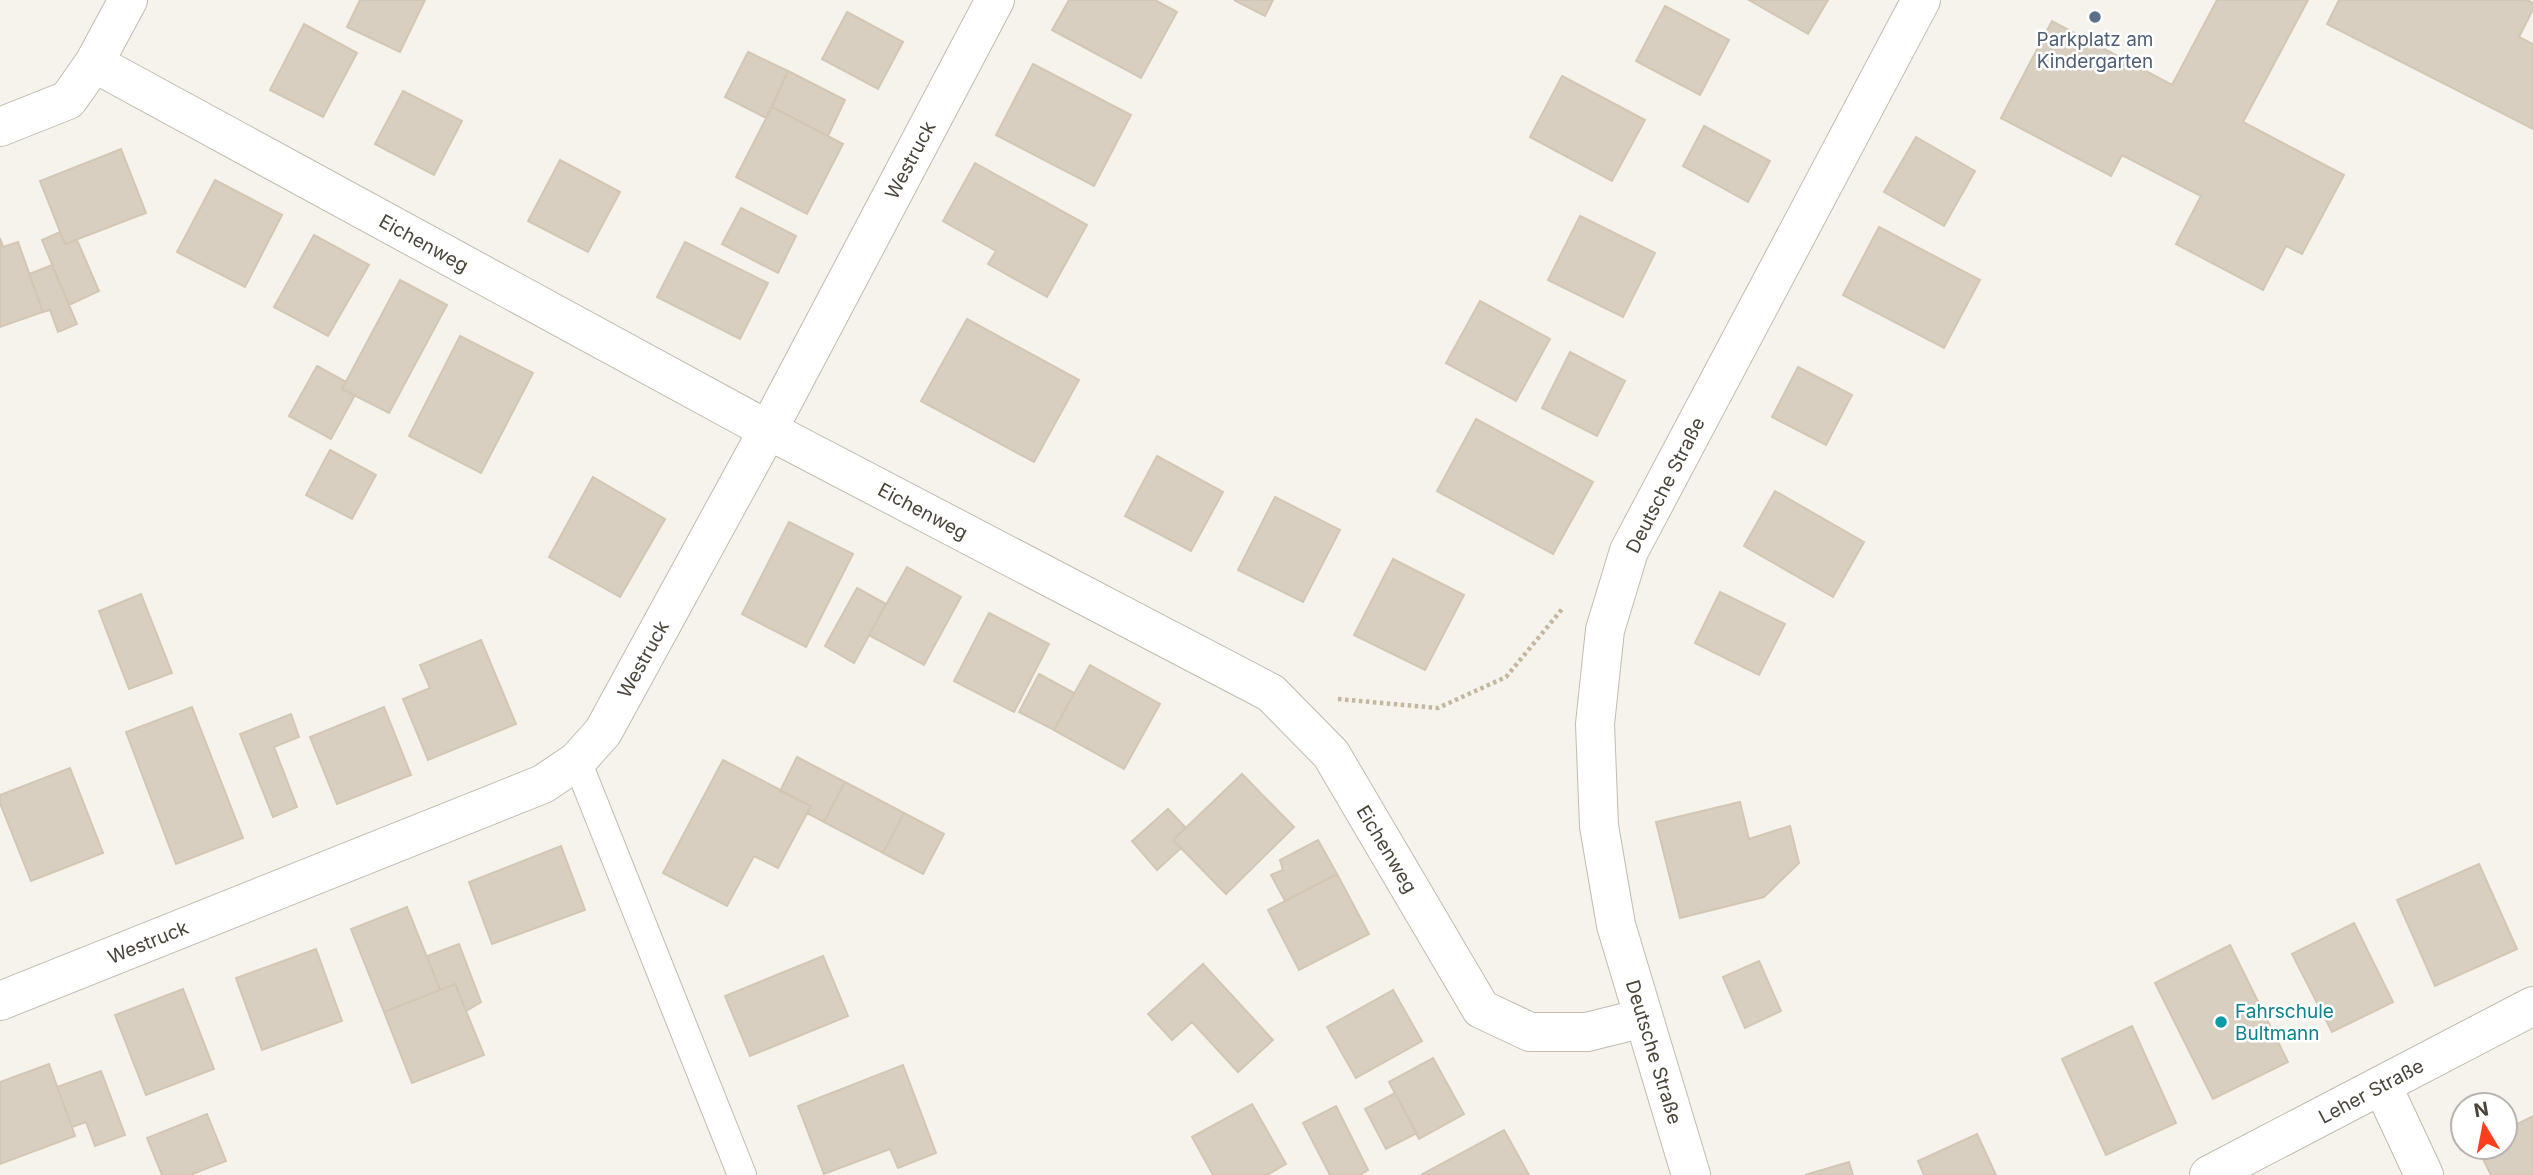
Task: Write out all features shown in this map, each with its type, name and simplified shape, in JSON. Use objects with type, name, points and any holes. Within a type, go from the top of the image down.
[{"type":"street","points":[[0,127],[68,100],[94,63],[128,0]]},
{"type":"street","name":"Westruck","points":[[0,1001],[543,784],[577,761],[603,732],[768,430],[995,0]]},
{"type":"street","name":"Deutsche Straße","points":[[1691,1175],[1616,925],[1599,826],[1595,724],[1605,630],[1629,551],[1921,0]]},
{"type":"street","name":"Eichenweg","points":[[94,63],[768,430],[1271,693],[1331,754],[1481,1009],[1530,1032],[1587,1032],[1643,1018]]},
{"type":"street","name":"Leher Straße","points":[[2209,1175],[2533,1006]]},
{"type":"street","points":[[2382,1085],[2424,1175]]},
{"type":"lane","points":[[577,761],[742,1175]]},
{"type":"path","points":[[1271,693],[1438,708],[1506,677],[1566,605]]},
{"type":"building","points":[[360,0],[425,0],[400,52],[347,27]]},
{"type":"building","points":[[1069,0],[1155,0],[1177,12],[1141,78],[1052,30]]},
{"type":"building","points":[[1234,0],[1273,0],[1265,16]]},
{"type":"building","points":[[1749,0],[1828,0],[1808,34]]},
{"type":"building","points":[[2217,0],[2308,0],[2243,122],[2344,175],[2302,254],[2286,246],[2263,290],[2176,244],[2201,196],[2122,155],[2111,176],[2001,118],[2052,21],[2172,85]]},
{"type":"building","points":[[2339,0],[2527,0],[2533,3],[2533,9],[2519,37],[2533,44],[2533,129],[2327,24]]},
{"type":"building","points":[[1665,6],[1729,40],[1700,95],[1636,61]]},
{"type":"building","points":[[847,12],[903,42],[878,89],[822,59]]},
{"type":"building","points":[[304,24],[357,53],[323,117],[270,90]]},
{"type":"building","points":[[748,52],[788,71],[766,118],[725,97]]},
{"type":"building","points":[[1033,64],[1131,115],[1094,186],[996,135]]},
{"type":"building","points":[[788,71],[845,100],[828,136],[772,107]]},
{"type":"building","points":[[1562,76],[1645,120],[1612,181],[1530,137]]},
{"type":"building","points":[[403,91],[462,121],[434,175],[375,144]]},
{"type":"building","points":[[772,107],[843,144],[807,214],[736,177]]},
{"type":"building","points":[[1704,126],[1770,161],[1748,202],[1683,166]]},
{"type":"building","points":[[1916,137],[1975,171],[1944,226],[1884,192]]},
{"type":"building","points":[[121,149],[146,213],[65,244],[40,181]]},
{"type":"building","points":[[560,160],[620,192],[588,252],[528,221]]},
{"type":"building","points":[[975,163],[1087,225],[1047,297],[988,264],[996,251],[943,221]]},
{"type":"building","points":[[215,180],[282,215],[245,287],[177,252]]},
{"type":"building","points":[[741,208],[796,236],[778,273],[722,244]]},
{"type":"building","points":[[1580,216],[1655,253],[1623,317],[1548,280]]},
{"type":"building","points":[[1879,227],[1980,280],[1944,348],[1843,295]]},
{"type":"building","points":[[60,232],[65,244],[77,240],[99,291],[69,305],[42,240]]},
{"type":"building","points":[[314,235],[369,265],[328,336],[274,307]]},
{"type":"building","points":[[0,238],[3,247],[18,242],[43,312],[0,327]]},
{"type":"building","points":[[685,242],[768,283],[740,339],[657,297]]},
{"type":"building","points":[[52,265],[77,324],[58,332],[50,310],[43,312],[29,274]]},
{"type":"building","points":[[400,280],[447,305],[389,413],[342,389]]},
{"type":"building","points":[[1480,301],[1550,339],[1516,401],[1446,363]]},
{"type":"building","points":[[967,319],[1079,380],[1034,462],[921,401]]},
{"type":"building","points":[[460,336],[533,373],[481,473],[409,436]]},
{"type":"building","points":[[1570,352],[1625,381],[1597,436],[1542,408]]},
{"type":"building","points":[[317,366],[346,382],[342,389],[355,395],[331,439],[289,416]]},
{"type":"building","points":[[1798,367],[1852,395],[1826,445],[1772,417]]},
{"type":"building","points":[[1476,419],[1593,482],[1553,554],[1437,491]]},
{"type":"building","points":[[330,450],[376,475],[352,519],[306,495]]},
{"type":"building","points":[[1157,456],[1223,492],[1191,551],[1125,516]]},
{"type":"building","points":[[593,477],[665,519],[620,597],[549,557]]},
{"type":"building","points":[[1775,491],[1864,542],[1833,597],[1744,546]]},
{"type":"building","points":[[1275,497],[1340,530],[1303,602],[1238,570]]},
{"type":"building","points":[[789,522],[853,554],[806,647],[742,614]]},
{"type":"building","points":[[1393,559],[1464,595],[1425,670],[1354,635]]},
{"type":"building","points":[[907,567],[961,597],[924,665],[869,635]]},
{"type":"building","points":[[857,588],[886,604],[854,663],[825,646]]},
{"type":"building","points":[[1720,592],[1785,624],[1759,675],[1695,643]]},
{"type":"building","points":[[141,594],[172,673],[129,689],[99,611]]},
{"type":"building","points":[[989,613],[1049,644],[1014,712],[954,681]]},
{"type":"building","points":[[481,640],[516,724],[428,760],[403,699],[430,688],[420,665]]},
{"type":"building","points":[[1090,665],[1160,704],[1124,769],[1054,730]]},
{"type":"building","points":[[1039,674],[1074,693],[1054,730],[1019,712]]},
{"type":"building","points":[[192,707],[243,838],[176,864],[126,732]]},
{"type":"building","points":[[384,707],[411,775],[337,804],[310,737]]},
{"type":"building","points":[[291,714],[299,737],[274,747],[297,807],[273,817],[240,734]]},
{"type":"building","points":[[797,757],[845,782],[824,822],[807,813],[811,806],[780,791]]},
{"type":"building","points":[[723,760],[811,806],[778,868],[754,856],[727,906],[663,873]]},
{"type":"building","points":[[70,768],[103,853],[31,881],[0,803],[0,795]]},
{"type":"building","points":[[1242,774],[1294,827],[1226,894],[1173,840]]},
{"type":"building","points":[[845,782],[904,813],[883,853],[824,822]]},
{"type":"building","points":[[1740,802],[1749,839],[1790,826],[1799,863],[1764,897],[1680,918],[1656,822]]},
{"type":"building","points":[[1168,809],[1186,828],[1173,840],[1181,848],[1157,870],[1132,841]]},
{"type":"building","points":[[904,813],[944,834],[923,874],[883,853]]},
{"type":"building","points":[[1318,840],[1337,874],[1285,901],[1271,875],[1283,870],[1280,860]]},
{"type":"building","points":[[561,846],[585,910],[492,944],[469,882]]},
{"type":"building","points":[[2479,864],[2517,949],[2435,986],[2397,900]]},
{"type":"building","points":[[1337,874],[1369,934],[1299,970],[1268,910]]},
{"type":"building","points":[[407,907],[440,990],[384,1012],[351,929]]},
{"type":"building","points":[[2354,923],[2393,1002],[2332,1032],[2292,954]]},
{"type":"building","points":[[459,944],[481,1002],[466,1011],[455,984],[440,990],[427,956]]},
{"type":"building","name":"Fahrschule Bultmann","points":[[2230,945],[2288,1062],[2213,1099],[2155,983]]},
{"type":"building","points":[[316,949],[342,1021],[262,1050],[236,978]]},
{"type":"building","points":[[823,956],[848,1016],[750,1056],[725,996]]},
{"type":"building","points":[[1759,961],[1781,1011],[1745,1028],[1723,977]]},
{"type":"building","points":[[1203,964],[1273,1040],[1238,1072],[1192,1022],[1172,1040],[1148,1014]]},
{"type":"building","points":[[455,984],[484,1055],[412,1083],[384,1012]]},
{"type":"building","points":[[183,989],[214,1069],[146,1095],[115,1015]]},
{"type":"building","points":[[1393,990],[1422,1041],[1356,1078],[1327,1027]]},
{"type":"building","points":[[2132,1026],[2176,1123],[2106,1155],[2062,1059]]},
{"type":"building","points":[[1433,1058],[1464,1114],[1419,1139],[1389,1082]]},
{"type":"building","points":[[49,1064],[75,1136],[0,1164],[0,1082]]},
{"type":"building","points":[[903,1065],[936,1153],[898,1168],[890,1149],[824,1174],[798,1106]]},
{"type":"building","points":[[101,1071],[125,1135],[95,1146],[86,1122],[72,1127],[57,1087]]},
{"type":"building","points":[[1395,1093],[1417,1133],[1386,1149],[1365,1109]]},
{"type":"building","points":[[1252,1104],[1286,1164],[1267,1175],[1213,1175],[1192,1137]]},
{"type":"building","points":[[1336,1106],[1368,1170],[1360,1175],[1330,1175],[1303,1123]]},
{"type":"building","points":[[207,1114],[226,1161],[190,1175],[162,1175],[147,1138]]},
{"type":"building","points":[[2533,1116],[2533,1175],[2491,1175],[2484,1161],[2519,1161],[2519,1123]]},
{"type":"building","points":[[1504,1130],[1529,1175],[1421,1175]]},
{"type":"building","points":[[1977,1134],[1996,1175],[1924,1175],[1918,1161]]},
{"type":"building","points":[[1849,1162],[1853,1175],[1805,1175]]},
{"type":"place","name":"Parkplatz am Kindergarten","points":[[2095,17]]},
{"type":"place","name":"Fahrschule Bultmann","points":[[2221,1022]]}]
